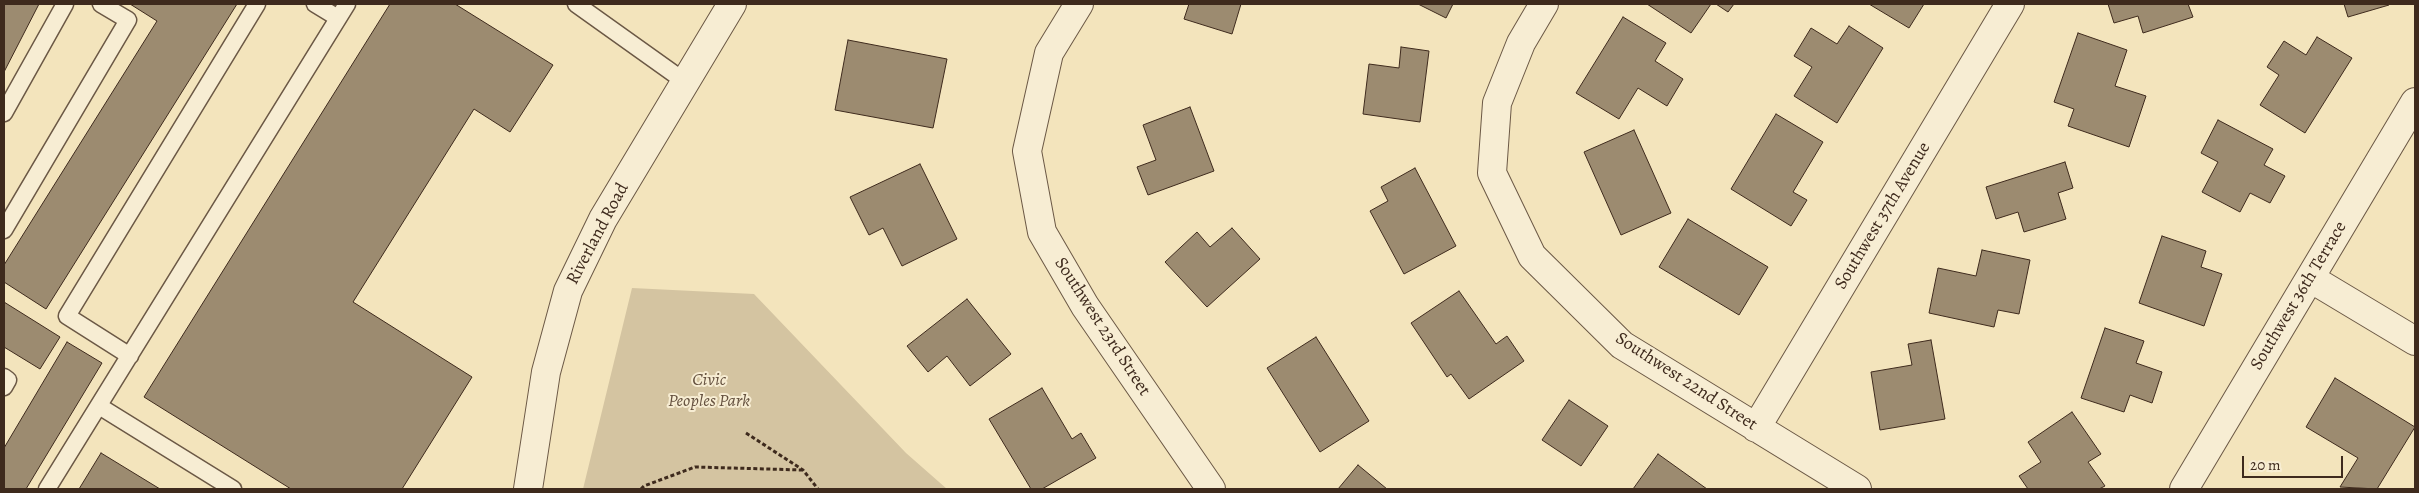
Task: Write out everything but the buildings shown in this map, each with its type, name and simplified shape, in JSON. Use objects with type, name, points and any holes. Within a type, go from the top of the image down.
[{"type":"street","name":"Riverland Road","points":[[528,489],[546,372],[568,291],[604,219],[684,81],[732,4]]},
{"type":"street","name":"Southwest 23rd Street","points":[[1079,4],[1049,53],[1027,150],[1042,232],[1084,306],[1211,489]]},
{"type":"street","name":"Southwest 22nd Street","points":[[1544,4],[1521,43],[1498,103],[1492,174],[1532,256],[1622,345],[1857,489]]},
{"type":"street","name":"Southwest 37th Avenue","points":[[1756,428],[2010,4]]},
{"type":"street","name":"Southwest 36th Terrace","points":[[2184,489],[2415,102]]},
{"type":"street","points":[[2310,278],[2415,342]]},
{"type":"lane","points":[[4,113],[66,4]]},
{"type":"lane","points":[[4,230],[128,20],[101,4]]},
{"type":"lane","points":[[130,356],[67,316],[257,4]]},
{"type":"lane","points":[[315,4],[338,18]]},
{"type":"lane","points":[[47,489],[347,4]]},
{"type":"lane","points":[[576,4],[684,81]]},
{"type":"lane","points":[[4,377],[8,380],[4,387]]},
{"type":"lane","points":[[99,406],[233,489]]},
{"type":"path","points":[[746,433],[803,470],[818,489]]},
{"type":"path","points":[[641,489],[644,486],[695,467],[803,470]]},
{"type":"green space","name":"Civic Peoples Park","points":[[632,288],[754,294],[906,453],[947,489],[583,489]]}]
